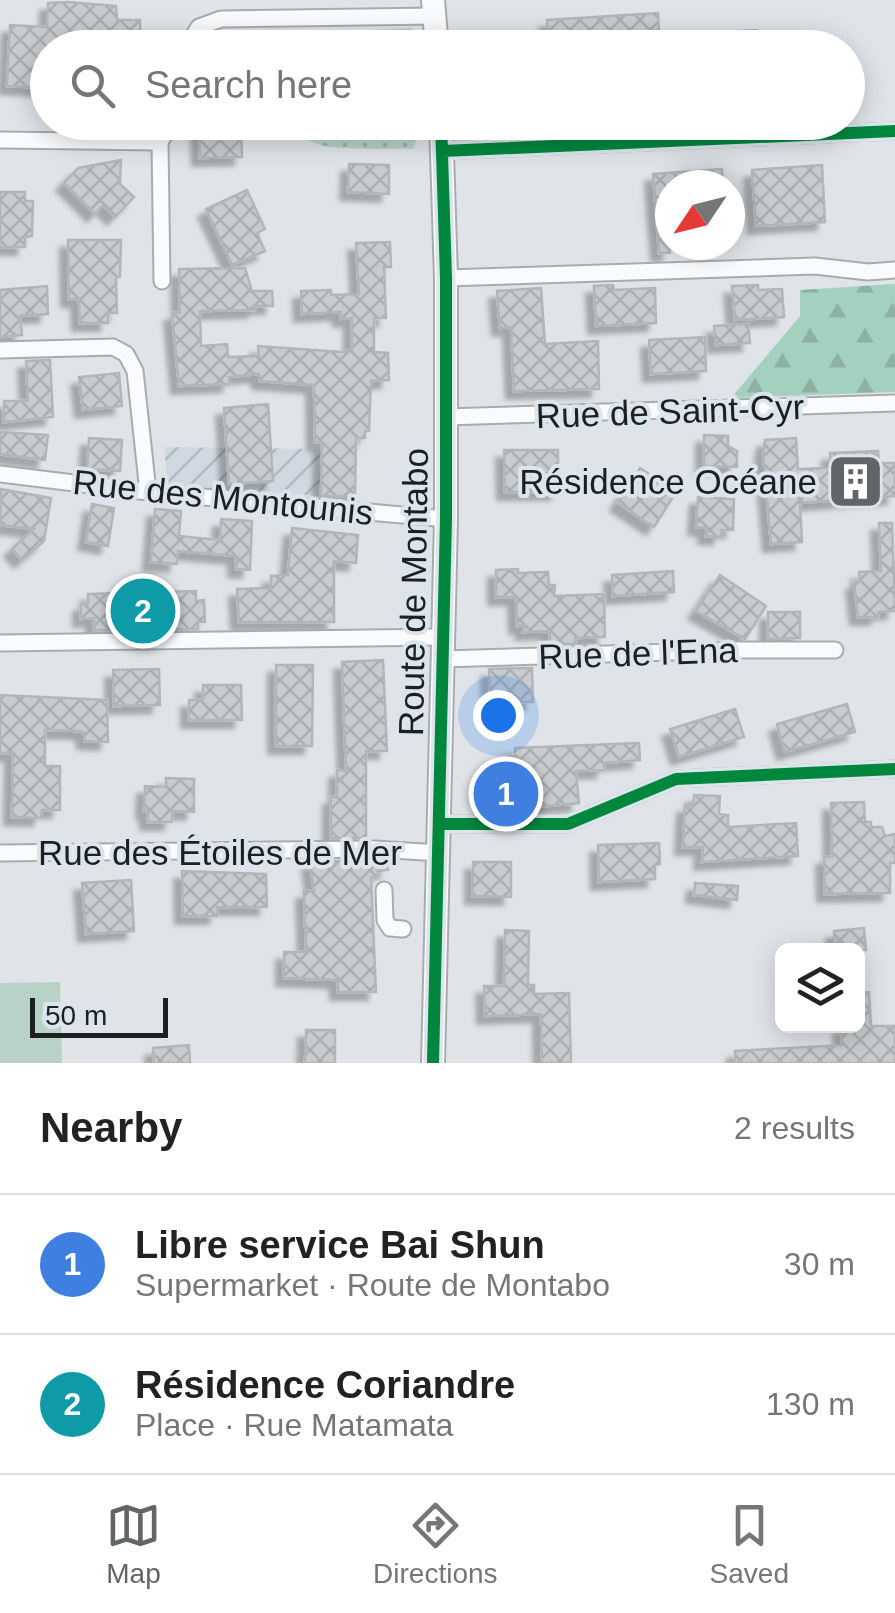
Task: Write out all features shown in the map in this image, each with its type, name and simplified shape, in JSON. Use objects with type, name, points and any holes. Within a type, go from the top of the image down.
[{"type":"main road","name":"Route de Montabo","points":[[432,1063],[446,519],[442,140]]},
{"type":"street","points":[[198,30],[221,19],[434,8]]},
{"type":"street","points":[[865,132],[895,131]]},
{"type":"street","points":[[0,140],[160,142],[162,280]]},
{"type":"street","points":[[443,151],[692,140]]},
{"type":"street","points":[[446,278],[814,266],[868,272],[895,270]]},
{"type":"street","points":[[0,350],[112,347],[126,354],[135,371],[148,492]]},
{"type":"street","name":"Rue de Saint-Cyr","points":[[445,417],[895,403]]},
{"type":"street","name":"Rue des Montounis","points":[[0,474],[148,492],[446,519]]},
{"type":"street","name":"Rue de l'Ena","points":[[0,643],[835,650]]},
{"type":"street","points":[[440,824],[568,824],[676,779],[895,769]]},
{"type":"street","name":"Rue des Étoiles de Mer","points":[[0,853],[375,849],[440,853]]},
{"type":"street","points":[[384,890],[384,920],[390,928],[404,929]]},
{"type":"shaded area","points":[[164,447],[322,449],[321,496],[168,486]]},
{"type":"green space","points":[[310,140],[416,140],[413,149],[347,148]]},
{"type":"green space","points":[[895,284],[895,392],[731,398],[800,316],[800,290]]},
{"type":"green space","points":[[60,982],[62,1063],[0,1063],[0,983]]},
{"type":"building","points":[[48,3],[116,6],[117,20],[140,20],[140,30],[30,30],[30,87],[7,86],[10,25],[47,27]]},
{"type":"building","points":[[658,13],[659,30],[548,30],[547,20]]},
{"type":"building","points":[[199,140],[241,140],[242,157],[200,158]]},
{"type":"building","points":[[121,160],[120,184],[134,197],[115,217],[103,205],[95,214],[64,183],[78,168]]},
{"type":"building","points":[[349,164],[389,165],[389,194],[348,192]]},
{"type":"building","points":[[822,165],[825,222],[756,226],[752,170]]},
{"type":"building","points":[[247,190],[265,229],[257,233],[265,251],[232,265],[206,209]]},
{"type":"building","points":[[0,192],[25,192],[25,201],[33,201],[32,236],[25,237],[25,247],[0,247]]},
{"type":"building","points":[[68,240],[121,240],[117,313],[108,313],[108,323],[80,323],[79,299],[69,299]]},
{"type":"building","points":[[390,242],[391,267],[384,267],[386,318],[374,318],[374,352],[388,353],[389,380],[371,381],[369,431],[365,431],[365,438],[356,438],[355,497],[321,496],[322,442],[315,442],[314,385],[260,381],[259,374],[229,377],[230,384],[179,386],[172,313],[180,313],[179,269],[245,268],[252,291],[272,291],[273,306],[200,311],[201,346],[227,344],[228,357],[259,356],[258,346],[342,352],[352,350],[352,318],[341,319],[341,312],[302,314],[301,291],[359,294],[356,243]]},
{"type":"building","points":[[613,285],[614,290],[655,288],[656,323],[596,326],[594,286]]},
{"type":"building","points":[[758,285],[758,290],[782,289],[784,317],[735,320],[732,286]]},
{"type":"building","points":[[47,286],[48,314],[20,316],[22,335],[0,337],[0,290]]},
{"type":"building","points":[[541,288],[545,344],[598,341],[599,389],[514,391],[511,327],[500,328],[497,291]]},
{"type":"building","points":[[748,324],[750,343],[716,345],[714,326]]},
{"type":"building","points":[[705,337],[706,371],[651,374],[649,340]]},
{"type":"building","points":[[50,360],[53,417],[4,422],[4,401],[28,401],[26,361]]},
{"type":"building","points":[[119,373],[122,406],[83,410],[79,377]]},
{"type":"building","points":[[268,404],[273,481],[229,484],[224,408]]},
{"type":"building","points":[[0,432],[48,435],[45,460],[0,454]]},
{"type":"building","points":[[704,435],[728,436],[728,446],[737,451],[737,467],[704,466]]},
{"type":"building","points":[[89,438],[122,440],[120,471],[87,469]]},
{"type":"building","points":[[796,438],[798,469],[831,468],[830,453],[878,451],[879,463],[895,463],[895,496],[800,503],[802,542],[771,544],[765,440]]},
{"type":"building","points":[[504,450],[558,450],[558,492],[505,492]]},
{"type":"building","points":[[640,468],[676,492],[654,527],[618,503]]},
{"type":"building","points":[[1,489],[51,498],[44,541],[22,560],[12,549],[34,529],[0,525]]},
{"type":"building","points":[[698,497],[734,499],[733,530],[721,530],[721,537],[706,536],[707,528],[696,527]]},
{"type":"building","points":[[92,504],[114,508],[108,546],[86,542]]},
{"type":"building","points":[[155,509],[181,511],[179,536],[220,540],[221,519],[252,521],[250,570],[236,569],[236,556],[178,551],[177,564],[151,562]]},
{"type":"building","points":[[879,523],[892,523],[895,611],[878,612],[878,617],[858,617],[854,582],[860,582],[859,572],[881,571]]},
{"type":"building","points":[[292,528],[358,535],[356,563],[334,561],[334,622],[239,622],[237,589],[271,588],[271,576],[288,575]]},
{"type":"building","points":[[518,569],[518,573],[548,572],[549,585],[555,585],[554,596],[604,594],[605,637],[575,638],[575,644],[550,644],[550,631],[523,632],[525,625],[517,626],[516,597],[496,597],[496,570]]},
{"type":"building","points":[[673,571],[674,592],[613,596],[612,575]]},
{"type":"building","points":[[720,575],[766,606],[745,639],[696,611]]},
{"type":"building","points":[[196,591],[196,601],[204,600],[205,622],[198,622],[198,629],[94,630],[94,618],[81,619],[81,604],[88,604],[88,594]]},
{"type":"building","points":[[768,612],[800,612],[800,638],[768,639]]},
{"type":"building","points":[[383,660],[387,751],[366,751],[366,838],[331,838],[331,797],[337,797],[337,770],[346,771],[342,662]]},
{"type":"building","points":[[276,665],[313,665],[312,746],[276,746]]},
{"type":"building","points":[[532,668],[533,702],[490,702],[489,669]]},
{"type":"building","points":[[159,669],[160,705],[114,706],[113,670]]},
{"type":"building","points":[[203,685],[241,685],[242,720],[189,720],[189,700],[203,700]]},
{"type":"building","points":[[0,695],[107,700],[108,742],[85,741],[80,731],[45,730],[45,766],[60,766],[60,810],[42,810],[41,818],[12,817],[13,753],[0,753]]},
{"type":"building","points":[[847,704],[855,732],[785,752],[777,724]]},
{"type":"building","points":[[735,709],[744,737],[679,757],[670,729]]},
{"type":"building","points":[[639,743],[640,760],[604,763],[604,770],[576,771],[579,803],[491,811],[488,780],[516,778],[515,748]]},
{"type":"building","points":[[166,778],[194,779],[194,812],[172,811],[172,822],[148,822],[148,811],[144,811],[145,786],[166,787]]},
{"type":"building","points":[[694,795],[720,796],[719,814],[728,815],[728,827],[796,823],[798,856],[702,862],[703,847],[683,847],[685,805],[693,806]]},
{"type":"building","points":[[864,802],[865,822],[871,822],[871,827],[882,827],[885,836],[895,834],[890,893],[825,894],[824,857],[832,857],[831,803]]},
{"type":"building","points":[[659,843],[660,864],[655,865],[655,879],[599,882],[598,845]]},
{"type":"building","points":[[387,861],[388,870],[371,877],[376,992],[338,992],[338,980],[284,978],[284,952],[306,952],[304,891],[314,891],[310,862]]},
{"type":"building","points":[[473,862],[511,862],[511,897],[473,896]]},
{"type":"building","points":[[182,871],[266,874],[267,907],[217,907],[217,916],[183,916]]},
{"type":"building","points":[[131,880],[134,931],[86,934],[82,883]]},
{"type":"building","points":[[695,883],[738,886],[737,900],[694,895]]},
{"type":"building","points":[[864,928],[866,950],[865,943],[835,943],[834,931]]},
{"type":"building","points":[[505,930],[529,931],[528,985],[534,985],[534,994],[569,993],[571,1063],[542,1063],[541,1014],[485,1016],[484,986],[504,986]]},
{"type":"building","points":[[865,992],[869,992],[871,1026],[895,1026],[895,1063],[735,1063],[735,1051],[842,1045],[841,1033],[865,1033]]},
{"type":"building","points":[[306,1030],[335,1030],[335,1063],[305,1063]]},
{"type":"building","points":[[189,1045],[190,1063],[154,1063],[153,1048]]},
{"type":"cycle path","points":[[865,132],[895,131]]},
{"type":"cycle path","points":[[433,1063],[446,519],[442,140]]},
{"type":"cycle path","points":[[443,151],[692,140]]},
{"type":"cycle path","points":[[440,824],[568,824],[676,779],[895,769]]},
{"type":"place","name":"Résidence Océane","points":[[856,481]]},
{"type":"place","name":"Résidence Coriandre","points":[[143,611]]},
{"type":"place","name":"Libre service Bai Shun","points":[[506,794]]}]
